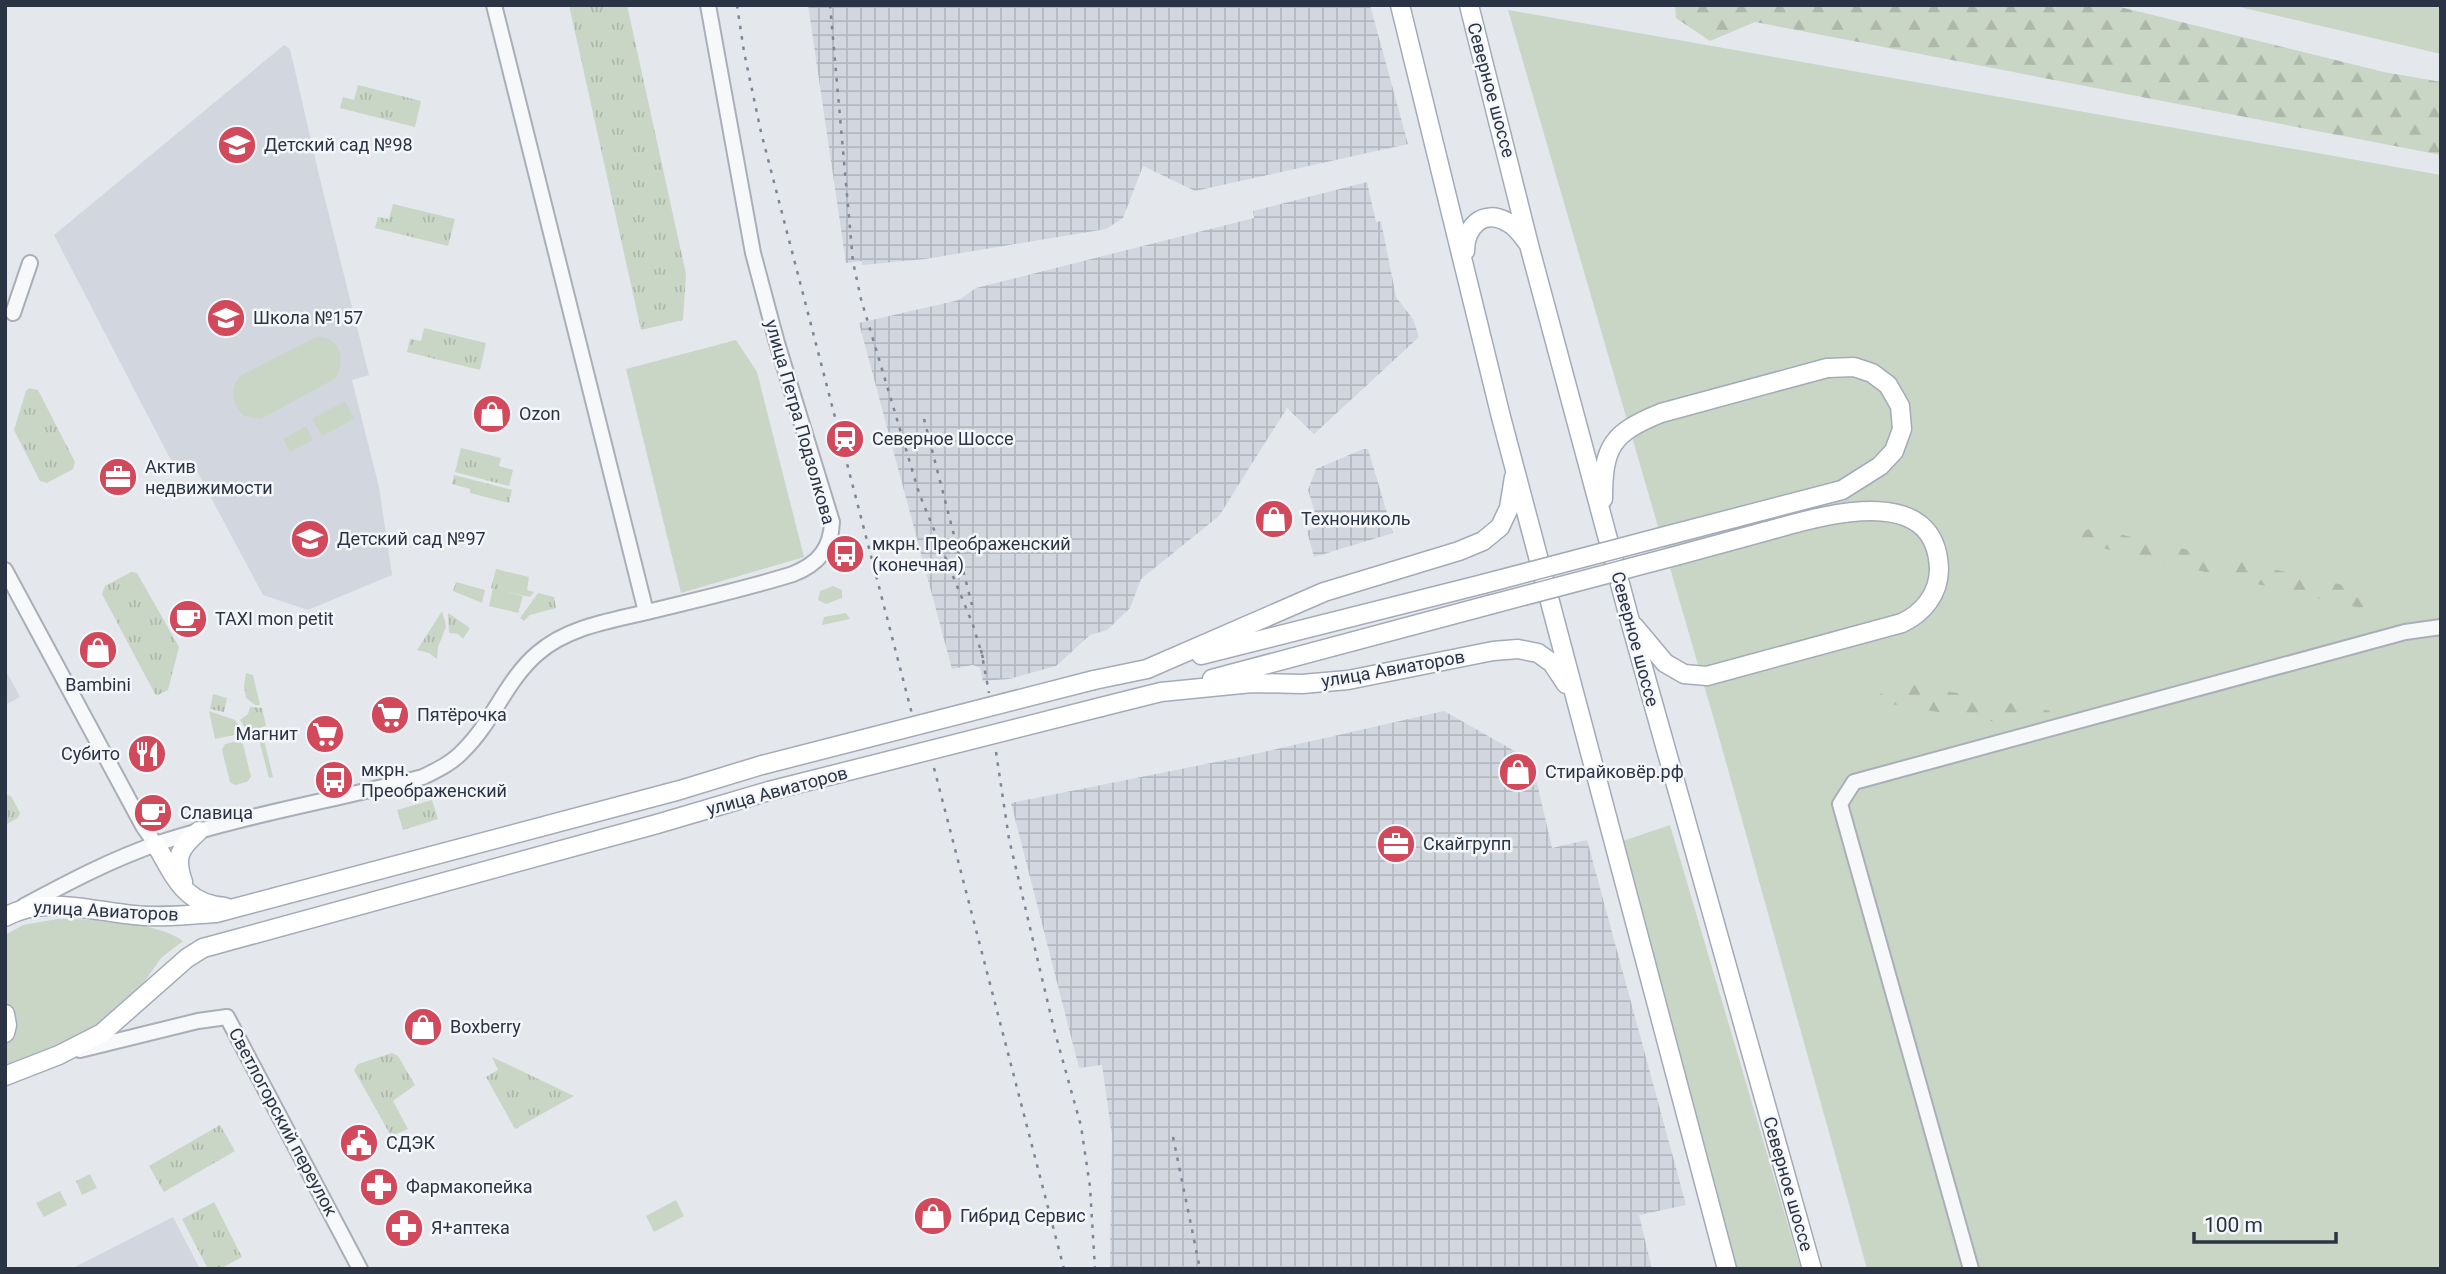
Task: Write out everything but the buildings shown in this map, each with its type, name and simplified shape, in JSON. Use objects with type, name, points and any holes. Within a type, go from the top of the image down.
[{"type":"main road","points":[[1400,5],[1515,470],[1727,1269]]},
{"type":"main road","name":"Северное шоссе","points":[[1469,5],[1603,523],[1812,1269]]},
{"type":"main road","points":[[1465,264],[1465,238],[1471,226],[1480,220],[1492,217],[1504,220],[1516,228],[1529,245]]},
{"type":"main road","points":[[1147,669],[1842,490],[1880,466],[1894,451],[1902,429],[1900,406],[1888,385],[1872,373],[1854,367],[1827,369],[1661,413],[1620,435],[1609,450],[1604,467],[1603,523]]},
{"type":"main road","name":"улица Авиаторов","points":[[13,912],[47,906],[136,916],[216,913],[680,790],[762,765],[1094,680],[1147,669],[1324,592],[1459,551],[1483,541],[1500,527],[1509,508],[1515,470]]},
{"type":"main road","points":[[1161,692],[1836,512],[1882,511],[1909,517],[1928,532],[1938,555],[1939,578],[1931,599],[1917,616],[1902,623],[1707,676],[1684,674],[1665,663],[1630,621]]},
{"type":"main road","name":"улица Авиаторов","points":[[5,1076],[59,1055],[102,1033],[187,958],[203,948],[769,791],[1161,692],[1252,683],[1302,684],[1348,680],[1493,651],[1518,649],[1538,653],[1552,663],[1574,696]]},
{"type":"main road","points":[[186,892],[178,869],[179,860],[186,843],[199,831]]},
{"type":"main road","points":[[156,845],[177,882],[192,898],[207,905],[235,908]]},
{"type":"main road","points":[[5,1014],[5,1032]]},
{"type":"street","points":[[494,5],[646,612]]},
{"type":"street","name":"улица Петра Подзолкова","points":[[441,768],[466,749],[519,673],[537,653],[575,631],[793,574],[820,558],[832,536],[832,522],[777,343],[753,253],[708,5]]},
{"type":"street","points":[[13,313],[30,262]]},
{"type":"street","points":[[5,570],[156,845]]},
{"type":"street","points":[[1971,1269],[1840,804],[1854,782],[2405,632],[2441,626]]},
{"type":"street","name":"улица Авиаторов","points":[[13,912],[70,881],[156,845],[199,831],[423,777],[441,768]]},
{"type":"street","name":"Светлогорский переулок","points":[[59,1055],[198,1021],[227,1017],[360,1269]]},
{"type":"shaded area","points":[[808,5],[1370,5],[1408,144],[1195,191],[1143,166],[1123,218],[1106,229],[925,259],[862,265],[862,261],[846,263]]},
{"type":"shaded area","points":[[284,45],[290,49],[369,375],[352,380],[379,487],[392,575],[308,610],[263,595],[191,460],[175,468],[54,235]]},
{"type":"shaded area","points":[[1367,182],[1376,222],[1381,221],[1396,297],[1413,319],[1419,337],[1314,434],[1287,408],[1219,516],[1141,579],[1130,608],[1107,630],[1090,635],[1056,666],[1009,679],[983,681],[980,668],[973,665],[952,669],[859,323],[959,300],[976,288],[1254,218],[1253,211]]},
{"type":"shaded area","points":[[1368,449],[1393,533],[1314,557],[1307,531],[1319,526],[1308,490],[1316,469]]},
{"type":"shaded area","points":[[5,669],[20,697],[5,705]]},
{"type":"shaded area","points":[[1444,711],[1532,761],[1552,848],[1587,840],[1686,1205],[1639,1215],[1652,1269],[1110,1269],[1112,1136],[1102,1065],[1079,1068],[1011,803],[1241,757]]},
{"type":"shaded area","points":[[173,1217],[200,1269],[71,1269]]},
{"type":"green space","points":[[569,5],[627,5],[686,274],[683,320],[641,330]]},
{"type":"green space","points":[[1675,5],[2112,5],[2384,72],[2441,82],[2441,155],[1755,22],[1710,41],[1676,18]]},
{"type":"green space","points":[[2231,5],[2441,5],[2441,54]]},
{"type":"green space","points":[[1508,10],[2441,175],[2441,1269],[1867,1269],[1717,730]]},
{"type":"green space","points":[[358,85],[421,101],[415,127],[340,108],[343,97],[354,100]]},
{"type":"green space","points":[[393,204],[455,219],[448,246],[375,228],[378,217],[389,219]]},
{"type":"green space","points":[[424,328],[486,343],[480,370],[407,352],[410,339],[421,341]]},
{"type":"green space","points":[[316,337],[331,340],[339,350],[341,364],[336,378],[261,419],[244,416],[233,397],[234,387],[240,376]]},
{"type":"green space","points":[[736,340],[757,372],[804,557],[681,593],[626,369]]},
{"type":"green space","points":[[29,388],[38,390],[75,462],[73,469],[47,483],[40,481],[14,430]]},
{"type":"green space","points":[[345,401],[354,419],[322,436],[312,419]]},
{"type":"green space","points":[[306,426],[313,440],[290,452],[283,439]]},
{"type":"green space","points":[[461,448],[501,458],[499,466],[513,470],[509,486],[455,472]]},
{"type":"green space","points":[[454,475],[512,490],[509,503],[470,493],[470,489],[452,484]]},
{"type":"green space","points":[[2092,528],[2383,594],[2377,612],[2063,539]]},
{"type":"green space","points":[[496,569],[529,577],[527,590],[534,592],[530,597],[491,588]]},
{"type":"green space","points":[[131,572],[137,573],[179,647],[168,690],[158,695],[155,694],[102,594],[105,586]]},
{"type":"green space","points":[[456,582],[485,590],[482,603],[453,591]]},
{"type":"green space","points":[[833,586],[842,590],[842,598],[826,604],[818,600],[820,591]]},
{"type":"green space","points":[[493,588],[523,596],[518,613],[489,606]]},
{"type":"green space","points":[[538,593],[554,597],[556,608],[530,615],[524,621],[520,618]]},
{"type":"green space","points":[[442,611],[446,627],[438,647],[437,659],[429,653],[417,650]]},
{"type":"green space","points":[[448,613],[470,628],[463,639],[458,634],[449,633]]},
{"type":"green space","points":[[846,613],[850,619],[822,625],[824,617]]},
{"type":"green space","points":[[246,673],[253,675],[260,705],[255,705],[246,698]]},
{"type":"green space","points":[[1894,681],[2051,711],[2014,725],[1873,701]]},
{"type":"green space","points":[[213,694],[227,698],[224,712],[210,709]]},
{"type":"green space","points":[[250,707],[262,708],[266,726],[248,731],[240,720],[248,714]]},
{"type":"green space","points":[[209,711],[235,720],[245,733],[215,739]]},
{"type":"green space","points":[[270,729],[271,734],[263,736],[273,777],[269,778],[258,736],[260,731]]},
{"type":"green space","points":[[238,741],[243,744],[251,777],[247,782],[235,785],[230,782],[222,750],[225,744]]},
{"type":"green space","points":[[5,796],[11,796],[20,813],[18,818],[5,825]]},
{"type":"green space","points":[[432,800],[438,819],[403,830],[397,810]]},
{"type":"green space","points":[[1670,825],[1801,1269],[1736,1269],[1623,841]]},
{"type":"green space","points":[[57,919],[140,925],[171,934],[183,941],[161,958],[144,982],[99,1023],[76,1037],[5,1065],[5,935],[23,925]]},
{"type":"green space","points":[[392,1053],[398,1056],[415,1085],[393,1101],[408,1129],[391,1136],[354,1070],[358,1064]]},
{"type":"green space","points":[[492,1057],[574,1096],[515,1129],[486,1077],[498,1070]]},
{"type":"green space","points":[[220,1125],[235,1151],[164,1192],[149,1166]]},
{"type":"green space","points":[[90,1174],[97,1188],[82,1195],[76,1181]]},
{"type":"green space","points":[[60,1191],[67,1205],[44,1217],[36,1203]]},
{"type":"green space","points":[[676,1200],[684,1216],[654,1232],[646,1216]]},
{"type":"green space","points":[[214,1202],[242,1257],[220,1269],[208,1269],[182,1219]]},
{"type":"railway","points":[[737,5],[761,132],[912,714]]},
{"type":"railway","points":[[830,5],[853,262],[861,299],[919,493],[973,625],[983,658]]},
{"type":"railway","points":[[924,419],[972,605]]},
{"type":"railway","points":[[981,650],[989,693]]},
{"type":"railway","points":[[996,752],[1009,839],[1054,1029],[1081,1126],[1090,1187],[1095,1269]]},
{"type":"railway","points":[[934,768],[1064,1269]]},
{"type":"railway","points":[[1173,1137],[1200,1269]]},
{"type":"place","name":"Детский сад №98","points":[[237,145]]},
{"type":"place","name":"Школа №157","points":[[226,318]]},
{"type":"place","name":"Ozon","points":[[492,414]]},
{"type":"place","name":"Северное Шоссе","points":[[845,439]]},
{"type":"place","name":"Актив недвижимости","points":[[118,477]]},
{"type":"place","name":"Технониколь","points":[[1274,519]]},
{"type":"place","name":"Детский сад №97","points":[[310,539]]},
{"type":"place","name":"мкрн. Преображенский (конечная)","points":[[845,554]]},
{"type":"place","name":"TAXI mon petit","points":[[188,619]]},
{"type":"place","name":"Bambini","points":[[98,650]]},
{"type":"place","name":"Пятёрочка","points":[[390,715]]},
{"type":"place","name":"Магнит","points":[[325,734]]},
{"type":"place","name":"Субито","points":[[147,754]]},
{"type":"place","name":"Стирайковёр.рф","points":[[1518,772]]},
{"type":"place","name":"мкрн. Преображенский","points":[[334,780]]},
{"type":"place","name":"Славица","points":[[153,813]]},
{"type":"place","name":"Скайгрупп","points":[[1396,844]]},
{"type":"place","name":"Boxberry","points":[[423,1027]]},
{"type":"place","name":"СДЭК","points":[[359,1143]]},
{"type":"place","name":"Фармакопейка","points":[[379,1187]]},
{"type":"place","name":"Гибрид Сервис","points":[[933,1216]]},
{"type":"place","name":"Я+аптека","points":[[404,1228]]}]
